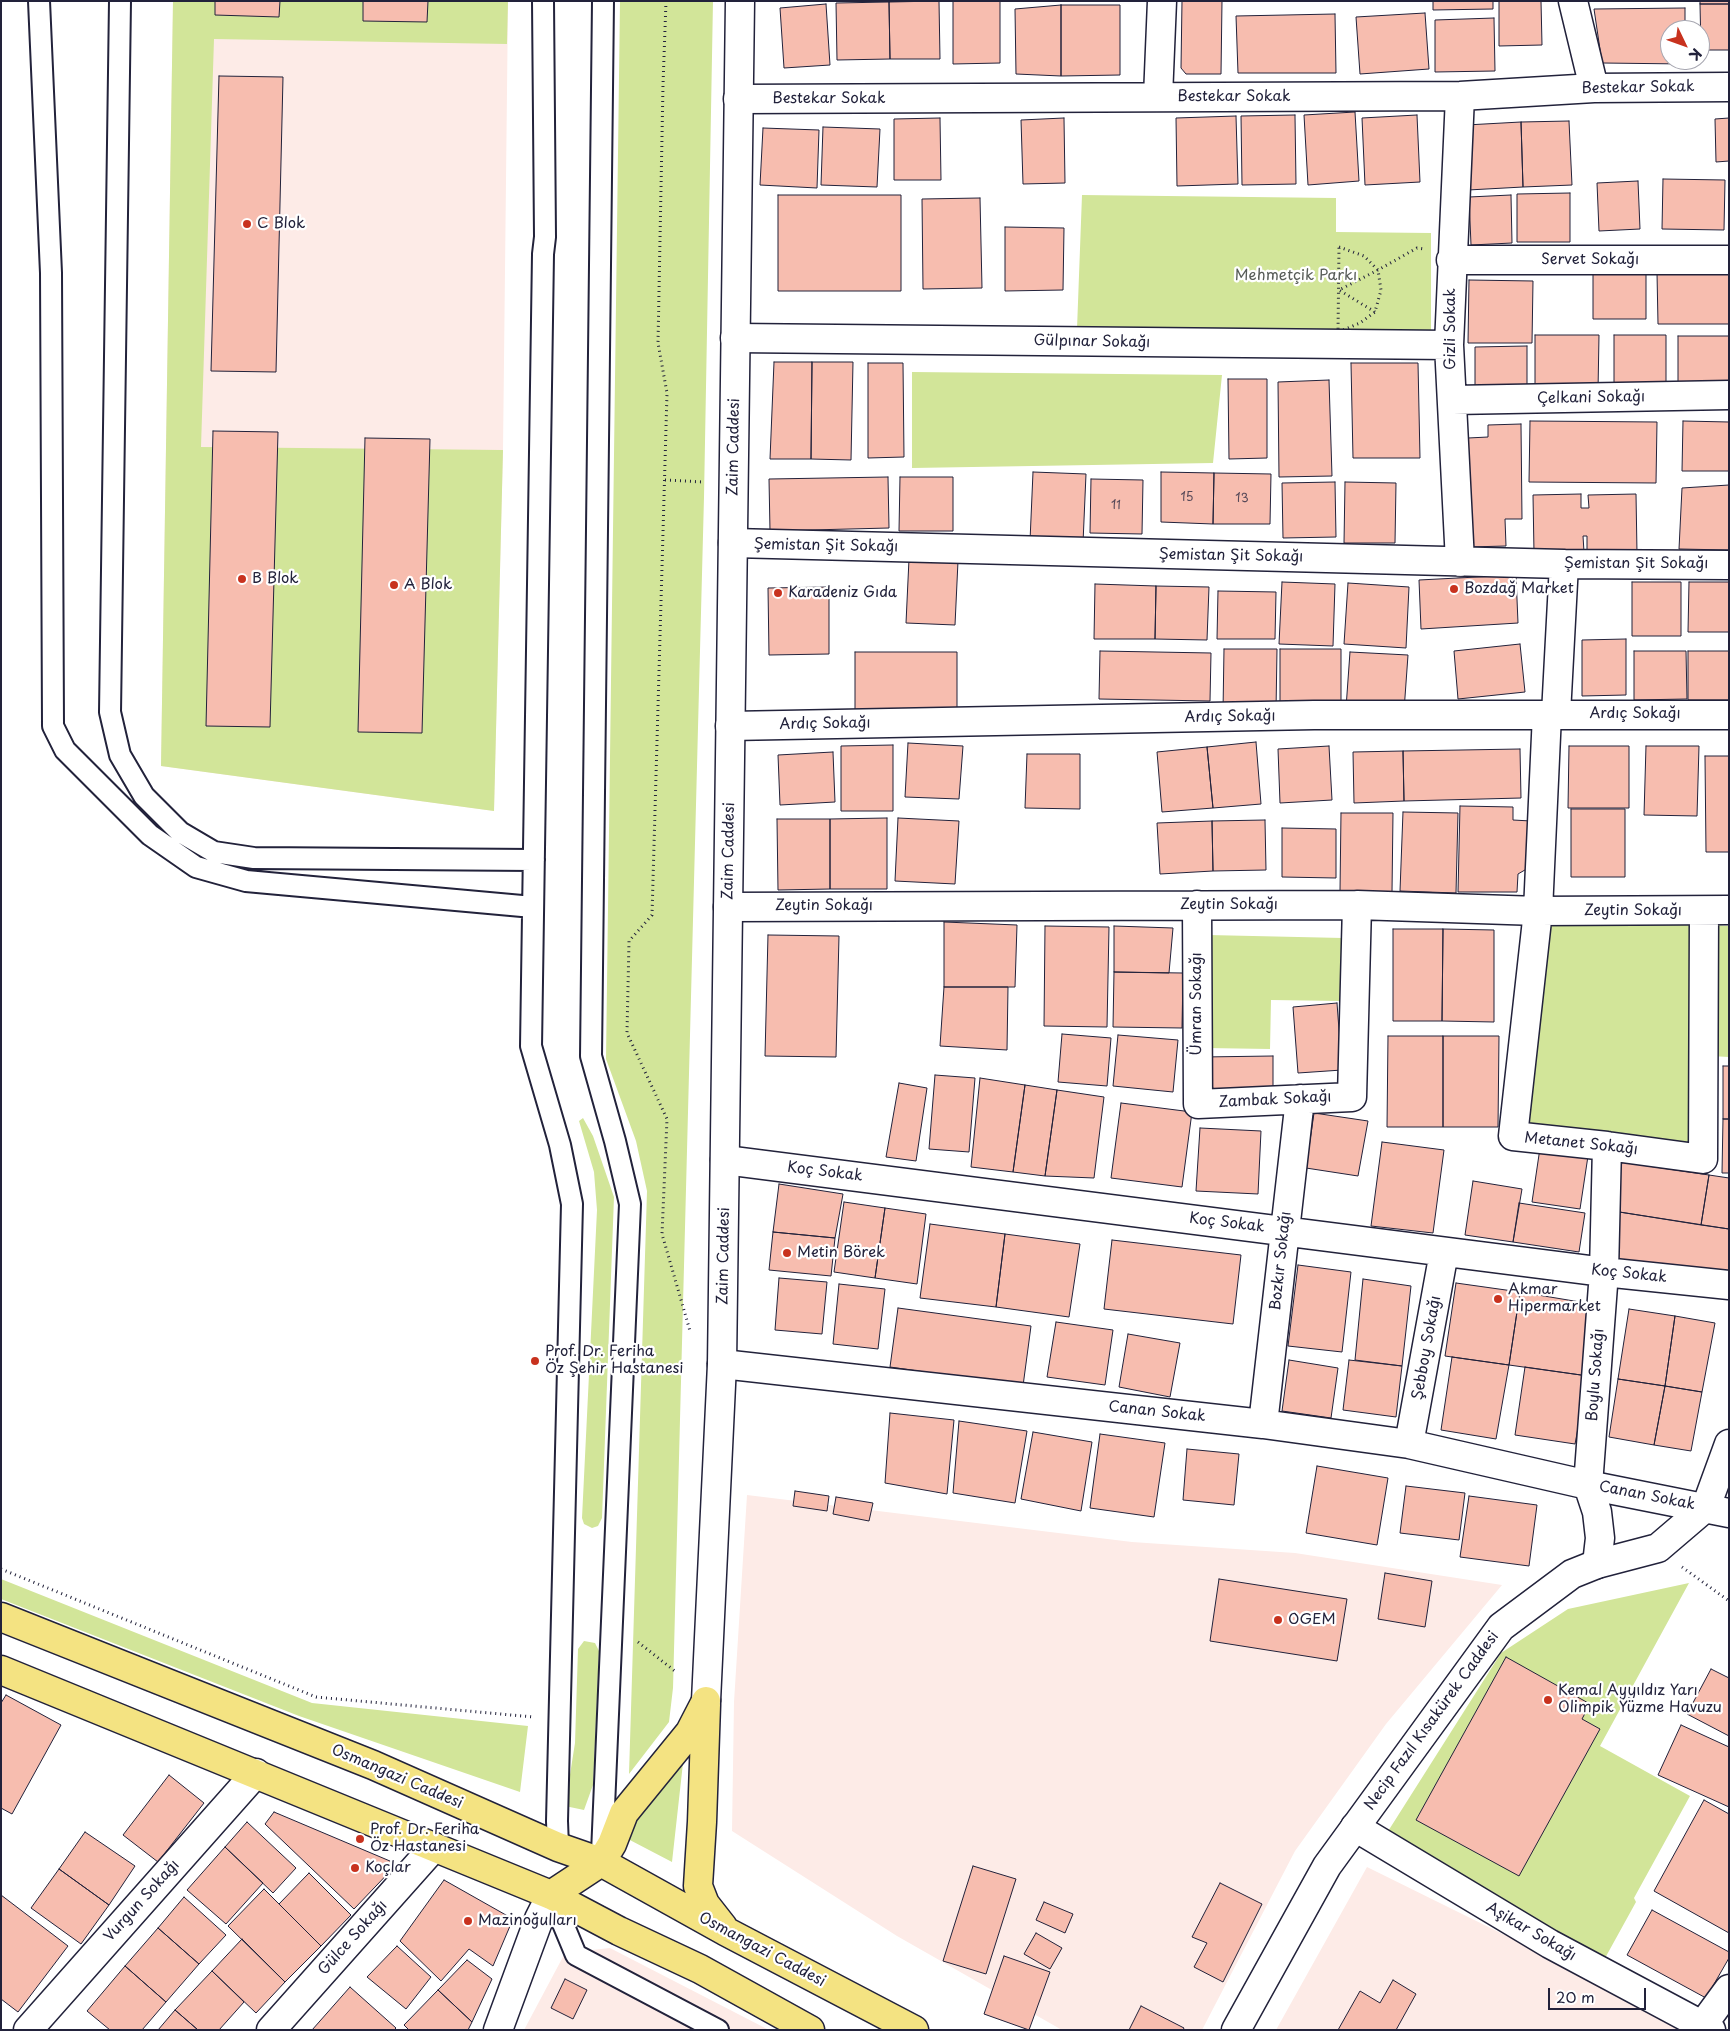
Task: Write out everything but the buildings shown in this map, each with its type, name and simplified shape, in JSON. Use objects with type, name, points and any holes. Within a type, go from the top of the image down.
[{"type":"main road","name":"Osmangazi Caddesi","points":[[1,1617],[373,1765],[558,1847],[601,1862],[725,1931],[914,2030]]},
{"type":"main road","points":[[1,1670],[551,1895],[619,1931],[700,1969],[810,2030]]},
{"type":"main road","points":[[551,1895],[601,1862],[612,1844],[624,1813],[690,1732],[706,1698]]},
{"type":"main road","points":[[706,1698],[698,1886],[705,1904],[725,1931]]},
{"type":"main road","points":[[551,1895],[558,1847]]},
{"type":"street","name":"Zaim Caddesi","points":[[706,1698],[722,1364],[740,1]]},
{"type":"street","points":[[1158,97],[1162,1]]},
{"type":"street","points":[[1573,1],[1594,88]]},
{"type":"street","name":"Bestekar Sokak","points":[[738,99],[1460,96],[1594,88],[1729,87]]},
{"type":"street","name":"Gizli Sokak","points":[[1460,96],[1449,345],[1460,562]]},
{"type":"street","name":"Servet Sokağı","points":[[1452,255],[1729,260]]},
{"type":"street","name":"Gülpınar Sokağı","points":[[735,338],[1449,345]]},
{"type":"street","name":"Çelkani Sokağı","points":[[1453,400],[1729,395]]},
{"type":"street","name":"Şemistan Şit Sokağı","points":[[733,543],[1460,562],[1729,565]]},
{"type":"street","name":"Metanet Sokağı","points":[[1564,564],[1551,714],[1538,911],[1514,1136],[1703,1159],[1716,910]]},
{"type":"street","name":"Ardıç Sokağı","points":[[730,726],[1314,715],[1729,715]]},
{"type":"street","name":"Ümran Sokağı","points":[[1197,905],[1198,1104]]},
{"type":"street","name":"Zeytin Sokağı","points":[[728,907],[1357,905],[1538,911],[1716,910]]},
{"type":"street","name":"Zambak Sokağı","points":[[1198,1104],[1352,1096],[1357,905]]},
{"type":"street","name":"Bozkır Sokağı","points":[[1263,1424],[1300,1099]]},
{"type":"street","name":"Boylu Sokağı","points":[[1588,1485],[1604,1272],[1607,1146]]},
{"type":"street","name":"Koç Sokak","points":[[725,1160],[1604,1272],[1729,1285]]},
{"type":"street","name":"Şebboy Sokağı","points":[[1409,1444],[1444,1252]]},
{"type":"street","name":"Canan Sokak","points":[[722,1364],[1263,1424],[1409,1444],[1588,1485],[1717,1510]]},
{"type":"street","name":"Necip Fazıl Kısakürek Caddesi","points":[[1236,2030],[1327,1866],[1501,1627],[1572,1574],[1597,1564],[1658,1548],[1717,1510],[1729,1444]]},
{"type":"street","name":"Canan Sokak","points":[[1588,1485],[1598,1512],[1600,1538],[1597,1564]]},
{"type":"street","name":"Vurgun Sokağı","points":[[28,2030],[256,1773]]},
{"type":"street","name":"Aşikar Sokağı","points":[[1354,1827],[1550,1944],[1704,2028]]},
{"type":"street","name":"Gülce Sokağı","points":[[271,2030],[434,1847]]},
{"type":"street","points":[[498,2030],[539,1919],[551,1895]]},
{"type":"street","points":[[1704,2028],[1729,1989]]},
{"type":"lane","points":[[39,1],[51,273],[53,726],[65,750],[150,836],[196,866],[246,881],[533,907]]},
{"type":"lane","points":[[120,1],[110,712],[120,755],[144,796],[180,832],[214,852],[254,858],[534,860]]},
{"type":"lane","points":[[544,1],[545,237],[542,274],[531,1046],[560,1145],[572,1204],[556,1820],[558,1847]]},
{"type":"lane","points":[[601,1862],[604,1840],[630,1204],[615,1141],[591,1056],[603,1]]},
{"type":"lane","points":[[551,1895],[576,1955],[718,2030]]},
{"type":"path","points":[[666,1],[658,343],[667,393],[652,915],[629,941],[627,1033],[667,1118],[662,1234],[692,1338]]},
{"type":"path","points":[[1339,247],[1364,256],[1378,270],[1381,290],[1375,312],[1360,323],[1338,332],[1339,247]]},
{"type":"path","points":[[1338,290],[1417,248],[1452,255]]},
{"type":"path","points":[[1338,290],[1383,317]]},
{"type":"path","points":[[665,480],[734,484]]},
{"type":"path","points":[[1658,1548],[1702,1583],[1729,1601]]},
{"type":"path","points":[[1,1569],[316,1697],[533,1717]]},
{"type":"path","points":[[612,1623],[706,1698]]},
{"type":"shaded area","points":[[173,1],[508,1],[503,450],[494,811],[161,766]]},
{"type":"shaded area","points":[[747,1495],[1132,1542],[1295,1553],[1502,1585],[1386,1724],[1295,1851],[1202,2030],[1062,2030],[897,1936],[732,1831],[734,1702]]},
{"type":"shaded area","points":[[1367,1867],[1697,2030],[1276,2030]]},
{"type":"shaded area","points":[[610,1948],[769,2030],[524,2030],[565,1953]]},
{"type":"green space","points":[[173,1],[508,1],[507,44],[214,39],[201,447],[503,450],[494,811],[161,766]]},
{"type":"green space","points":[[620,1],[713,1],[704,497],[673,1688],[669,1722],[629,1774],[647,1191],[636,1141],[606,1059]]},
{"type":"green space","name":"Mehmetçik Parkı","points":[[1082,195],[1336,198],[1336,232],[1431,233],[1431,337],[1077,329]]},
{"type":"green space","points":[[912,372],[1222,375],[1213,463],[912,468]]},
{"type":"green space","points":[[1692,922],[1691,1149],[1524,1129],[1546,924]]},
{"type":"green space","points":[[1714,925],[1729,926],[1729,1057],[1710,1056]]},
{"type":"green space","points":[[1208,935],[1343,938],[1341,1001],[1271,1000],[1270,1049],[1206,1048]]},
{"type":"green space","points":[[583,1118],[593,1136],[614,1197],[602,1518],[598,1526],[592,1528],[584,1524],[582,1518],[597,1210],[594,1172],[579,1121]]},
{"type":"green space","points":[[1,1579],[312,1703],[528,1726],[520,1792],[299,1716],[1,1599]]},
{"type":"green space","name":"Kemal Ayyıldız Yarı Olimpik Yüzme Havuzu","points":[[1689,1583],[1600,1746],[1690,1796],[1634,1898],[1636,1902],[1604,1960],[1385,1836],[1501,1653],[1568,1609]]},
{"type":"green space","points":[[584,1641],[595,1643],[599,1651],[593,1785],[584,1810],[565,1806],[575,1743],[578,1649]]},
{"type":"green space","points":[[683,1763],[672,1862],[626,1838],[633,1817]]},
{"type":"place","name":"C Blok","points":[[247,224]]},
{"type":"place","name":"B Blok","points":[[242,579]]},
{"type":"place","name":"A Blok","points":[[394,585]]},
{"type":"place","name":"Bozdağ Market","points":[[1454,589]]},
{"type":"place","name":"Karadeniz Gıda","points":[[778,593]]},
{"type":"place","name":"Metin Börek","points":[[787,1253]]},
{"type":"place","name":"Akmar Hipermarket","points":[[1498,1299]]},
{"type":"place","name":"Prof. Dr. Feriha Öz Şehir Hastanesi","points":[[535,1361]]},
{"type":"place","name":"OGEM","points":[[1278,1620]]},
{"type":"place","name":"Kemal Ayyıldız Yarı Olimpik Yüzme Havuzu","points":[[1548,1700]]},
{"type":"place","name":"Prof. Dr. Feriha Öz Hastanesi","points":[[360,1839]]},
{"type":"place","name":"Koçlar","points":[[355,1868]]},
{"type":"place","name":"Mazinoğulları","points":[[468,1921]]}]
